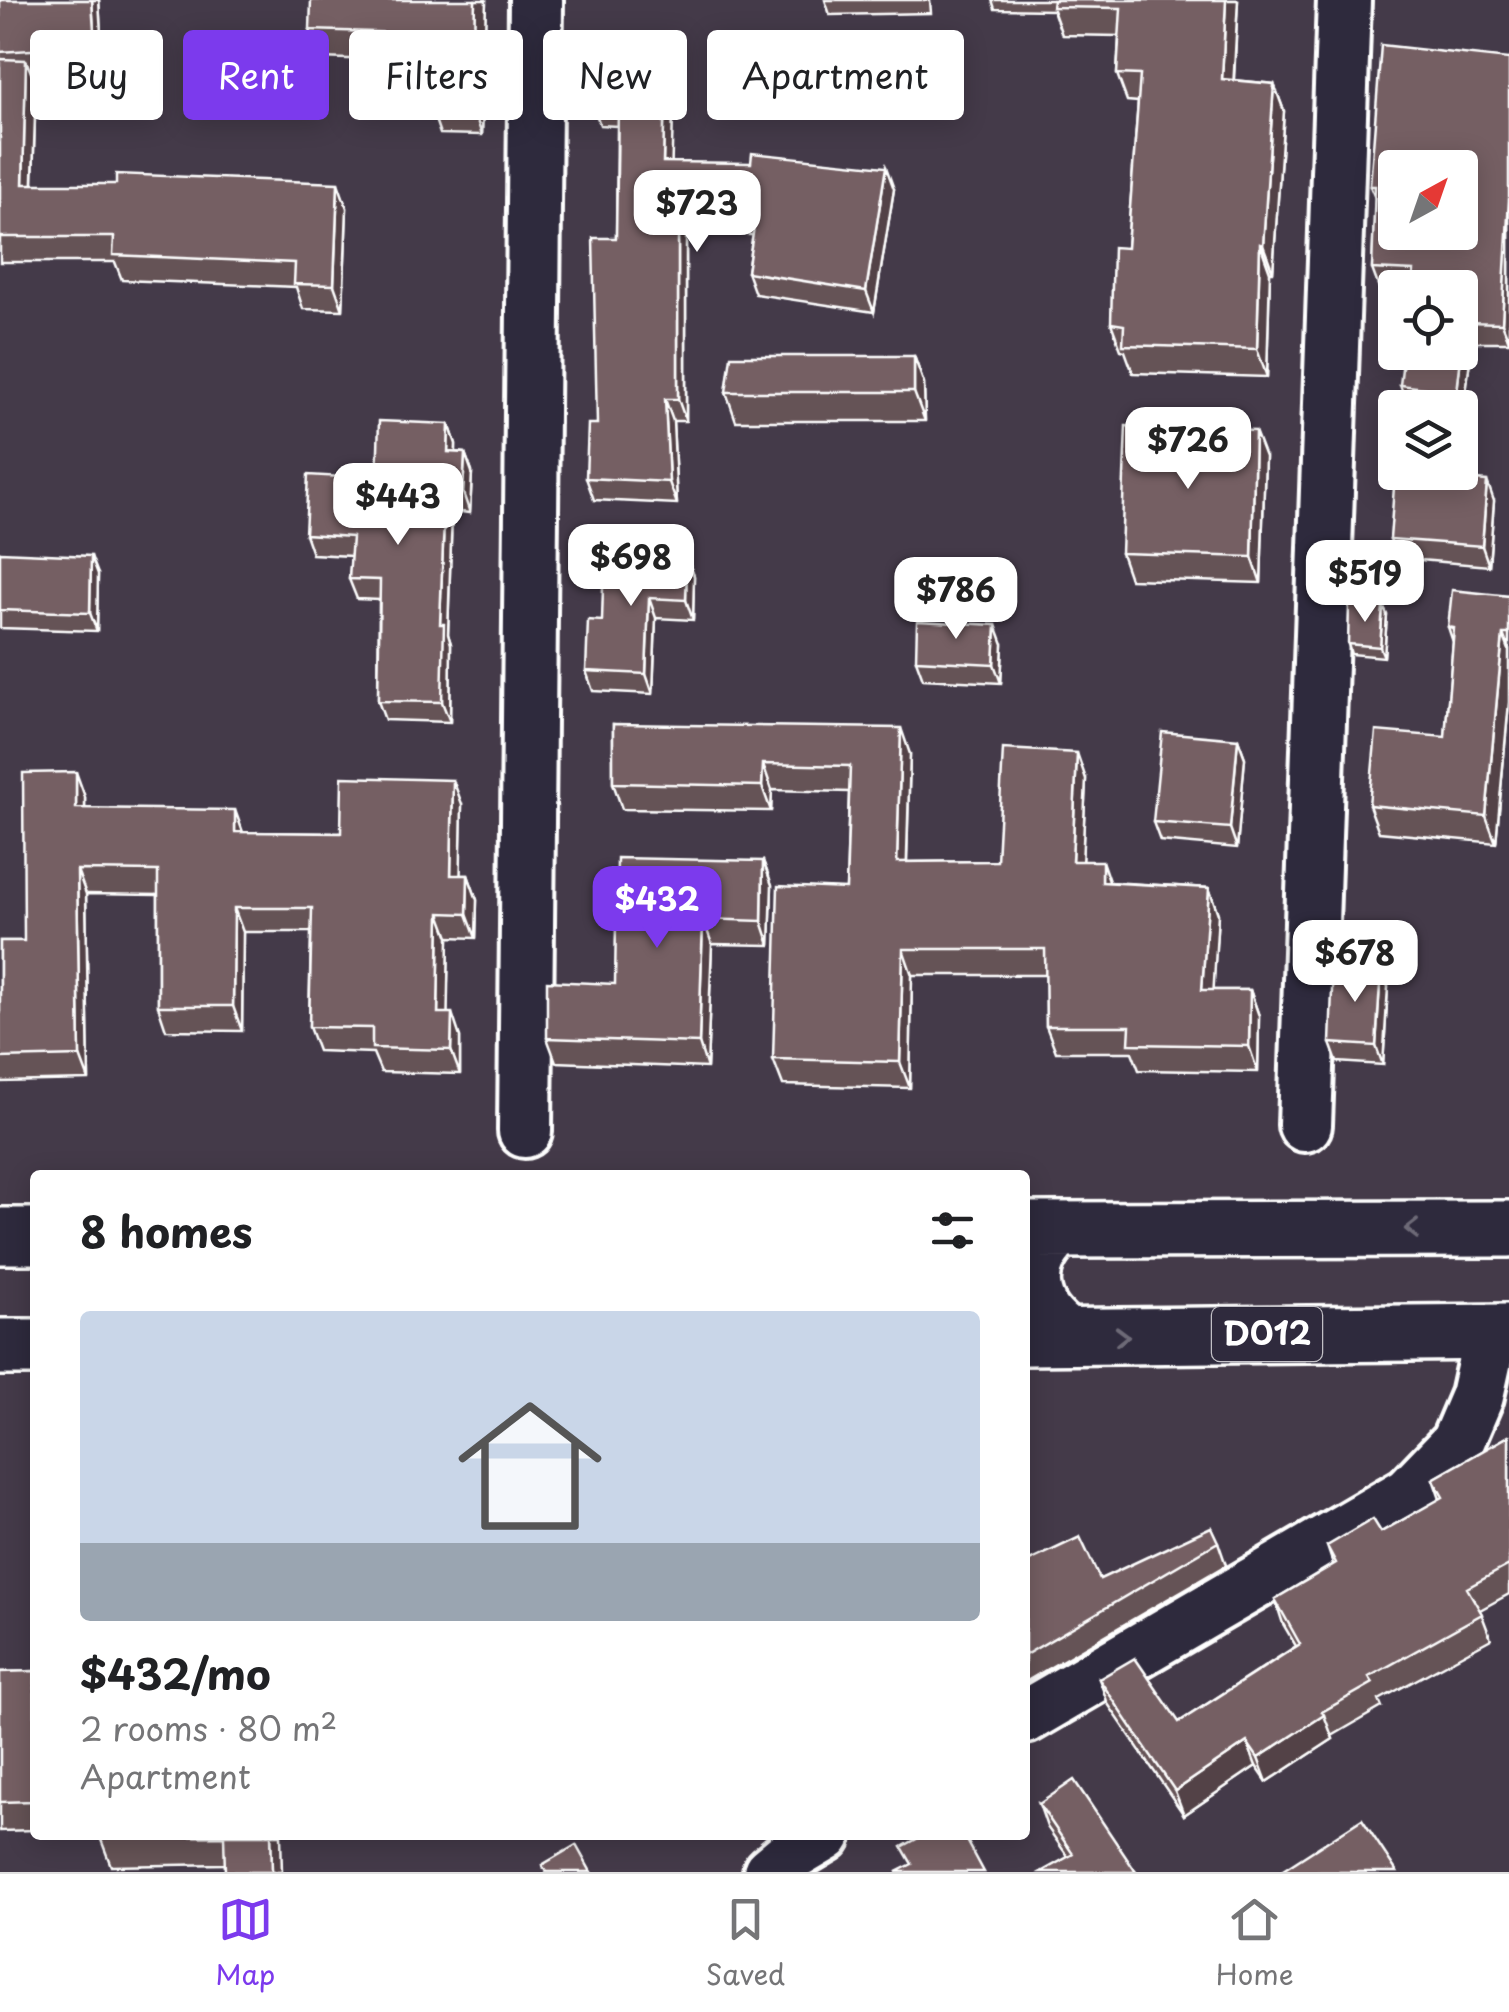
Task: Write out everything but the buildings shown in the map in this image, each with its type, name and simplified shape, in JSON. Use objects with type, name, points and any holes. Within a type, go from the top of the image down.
[{"type":"highway","points":[[1042,1230],[1509,1229]]},
{"type":"highway","points":[[1042,1230],[1048,1240],[1038,1254],[1032,1284],[1035,1300],[1052,1327],[1046,1336]]},
{"type":"highway","points":[[0,1236],[30,1236]]},
{"type":"highway","name":"D012","points":[[1046,1336],[1500,1332]]},
{"type":"highway","points":[[0,1348],[30,1347]]},
{"type":"street","points":[[525,1131],[536,0]]},
{"type":"street","points":[[1305,1125],[1344,0]]},
{"type":"street","points":[[1030,1715],[1410,1493],[1457,1444],[1500,1332]]},
{"type":"street","points":[[770,1872],[817,1840]]}]
